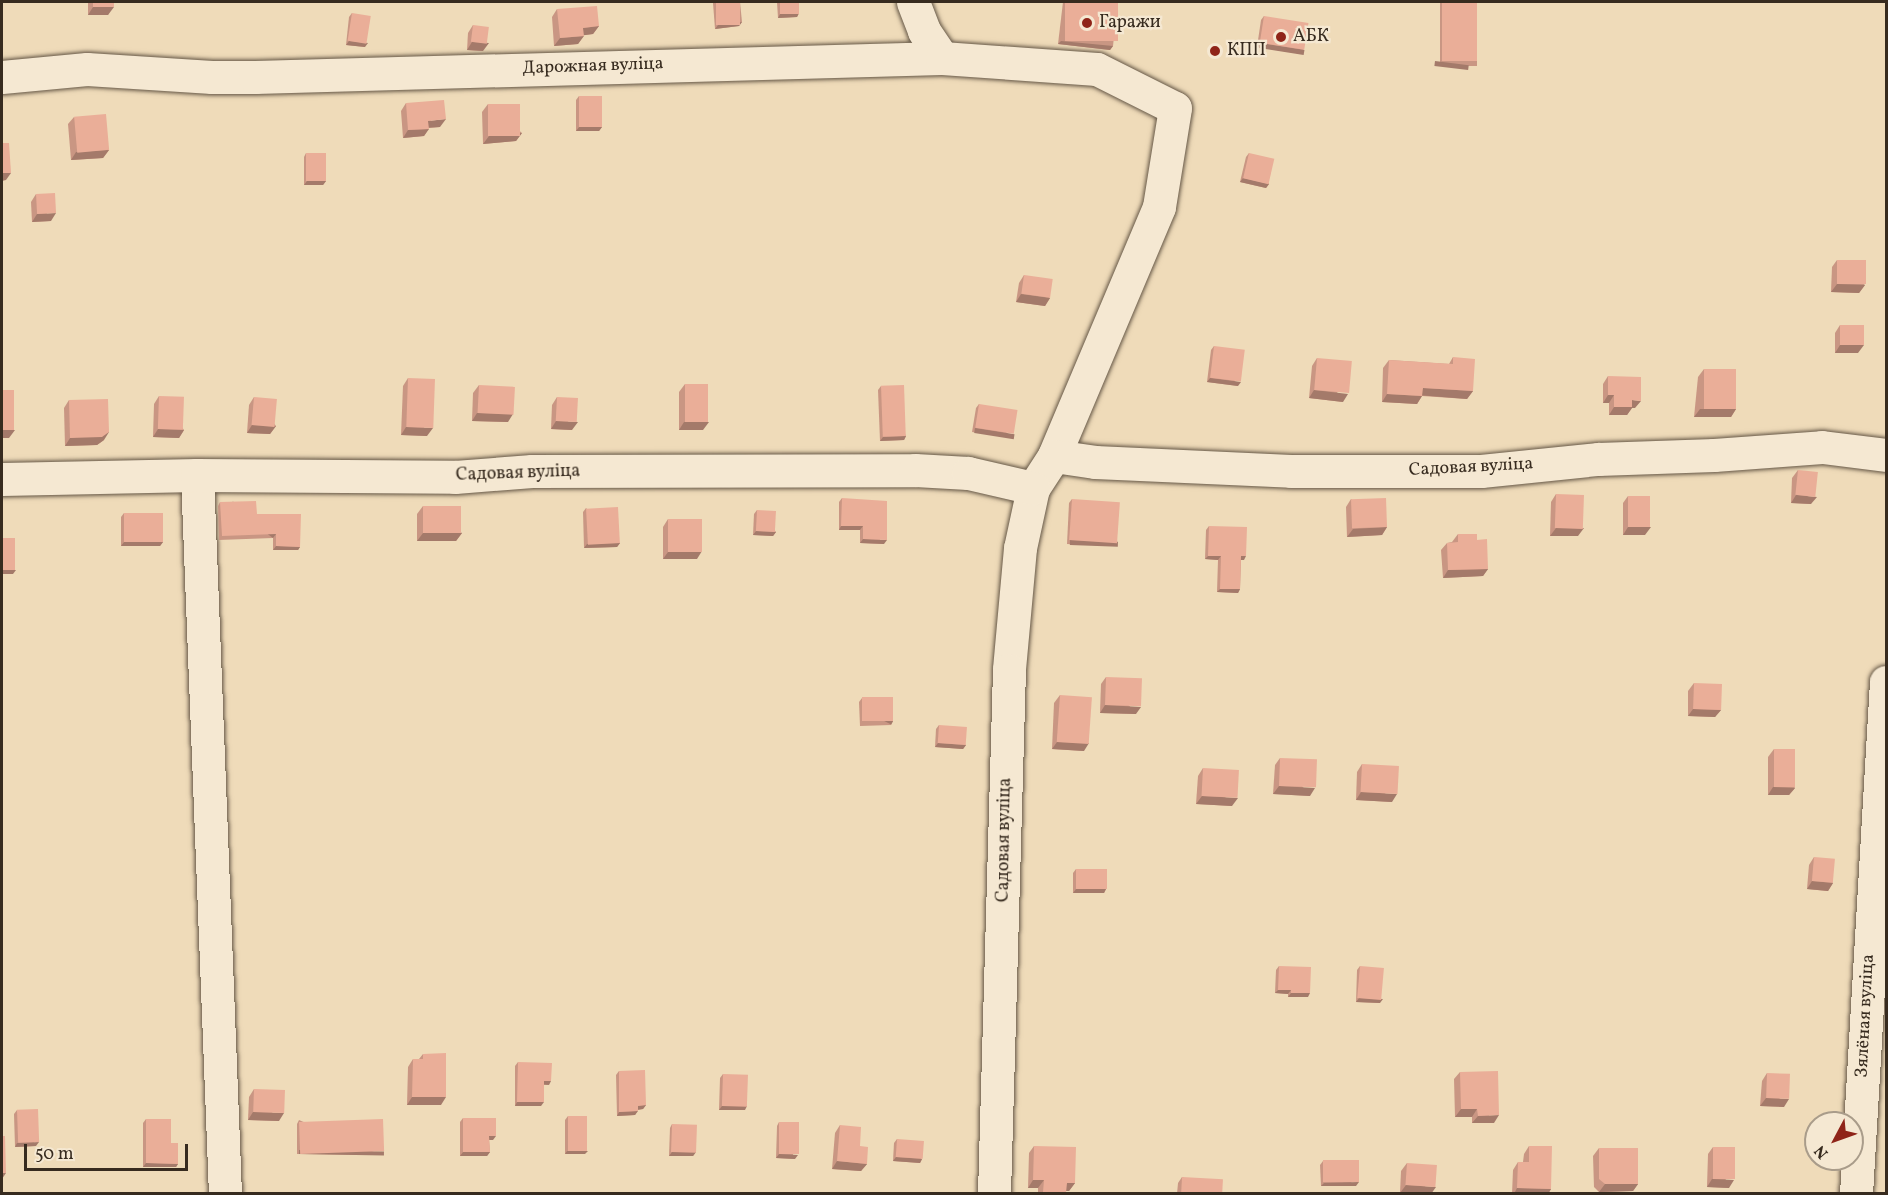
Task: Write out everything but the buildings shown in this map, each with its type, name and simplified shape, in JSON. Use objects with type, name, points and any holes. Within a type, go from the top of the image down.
[{"type":"street","points":[[913,2],[924,31],[942,58]]},
{"type":"street","name":"Дарожная вуліца","points":[[2,77],[87,69],[212,77],[255,77],[942,58],[1097,69],[1175,108]]},
{"type":"street","name":"Садовая вуліца","points":[[994,1194],[1009,670],[1020,548],[1033,488],[1054,456],[1159,207],[1175,108]]},
{"type":"street","name":"Садовая вуліца","points":[[1054,456],[1095,462],[1291,471],[1481,471],[1598,459],[1714,455],[1822,447],[1887,454]]},
{"type":"street","name":"Садовая вуліца","points":[[2,479],[196,475],[455,477],[532,471],[915,470],[968,473],[1033,488]]},
{"type":"street","points":[[196,475],[225,1194]]},
{"type":"street","name":"Зялёная вуліца","points":[[1856,1194],[1874,1099],[1887,682]]},
{"type":"place","name":"Гаражи","points":[[1087,23]]},
{"type":"place","name":"АБК","points":[[1281,37]]},
{"type":"place","name":"КПП","points":[[1215,51]]}]
